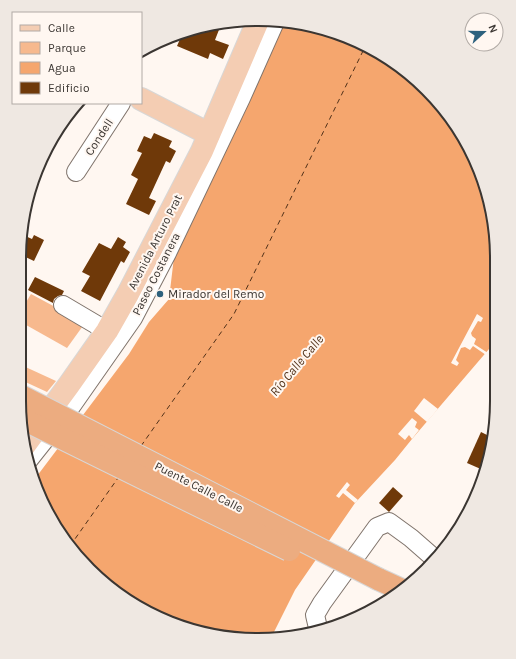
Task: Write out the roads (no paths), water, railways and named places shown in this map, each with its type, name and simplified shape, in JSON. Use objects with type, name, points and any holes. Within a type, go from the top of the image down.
[{"type":"highway","name":"Puente Calle Calle","points":[[26,399],[381,590]]},
{"type":"highway","name":"Puente Calle Calle","points":[[27,421],[381,590]]},
{"type":"highway","points":[[381,590],[392,590]]},
{"type":"main road","name":"Avenida Arturo Prat","points":[[29,439],[107,331],[128,294],[202,151],[256,26]]},
{"type":"main road","points":[[142,100],[210,134]]},
{"type":"street","name":"Paseo Costanera","points":[[32,455],[70,408],[133,318],[167,253],[241,98],[273,26]]},
{"type":"street","name":"Condell","points":[[76,172],[120,104]]},
{"type":"street","points":[[63,305],[107,331]]},
{"type":"street","points":[[317,625],[315,615],[322,603],[377,527],[389,522],[411,538],[431,555]]},
{"type":"water","name":"Río Calle Calle","points":[[279,27],[303,30],[333,38],[361,50],[387,65],[411,84],[442,117],[459,142],[478,183],[486,213],[490,243],[490,348],[395,460],[355,503],[295,590],[274,633],[243,633],[213,629],[183,621],[155,609],[129,594],[94,565],[74,542],[57,517],[38,475],[129,354],[149,322],[169,299],[174,257]]},
{"type":"place","name":"Mirador del Remo","points":[[160,294]]}]
